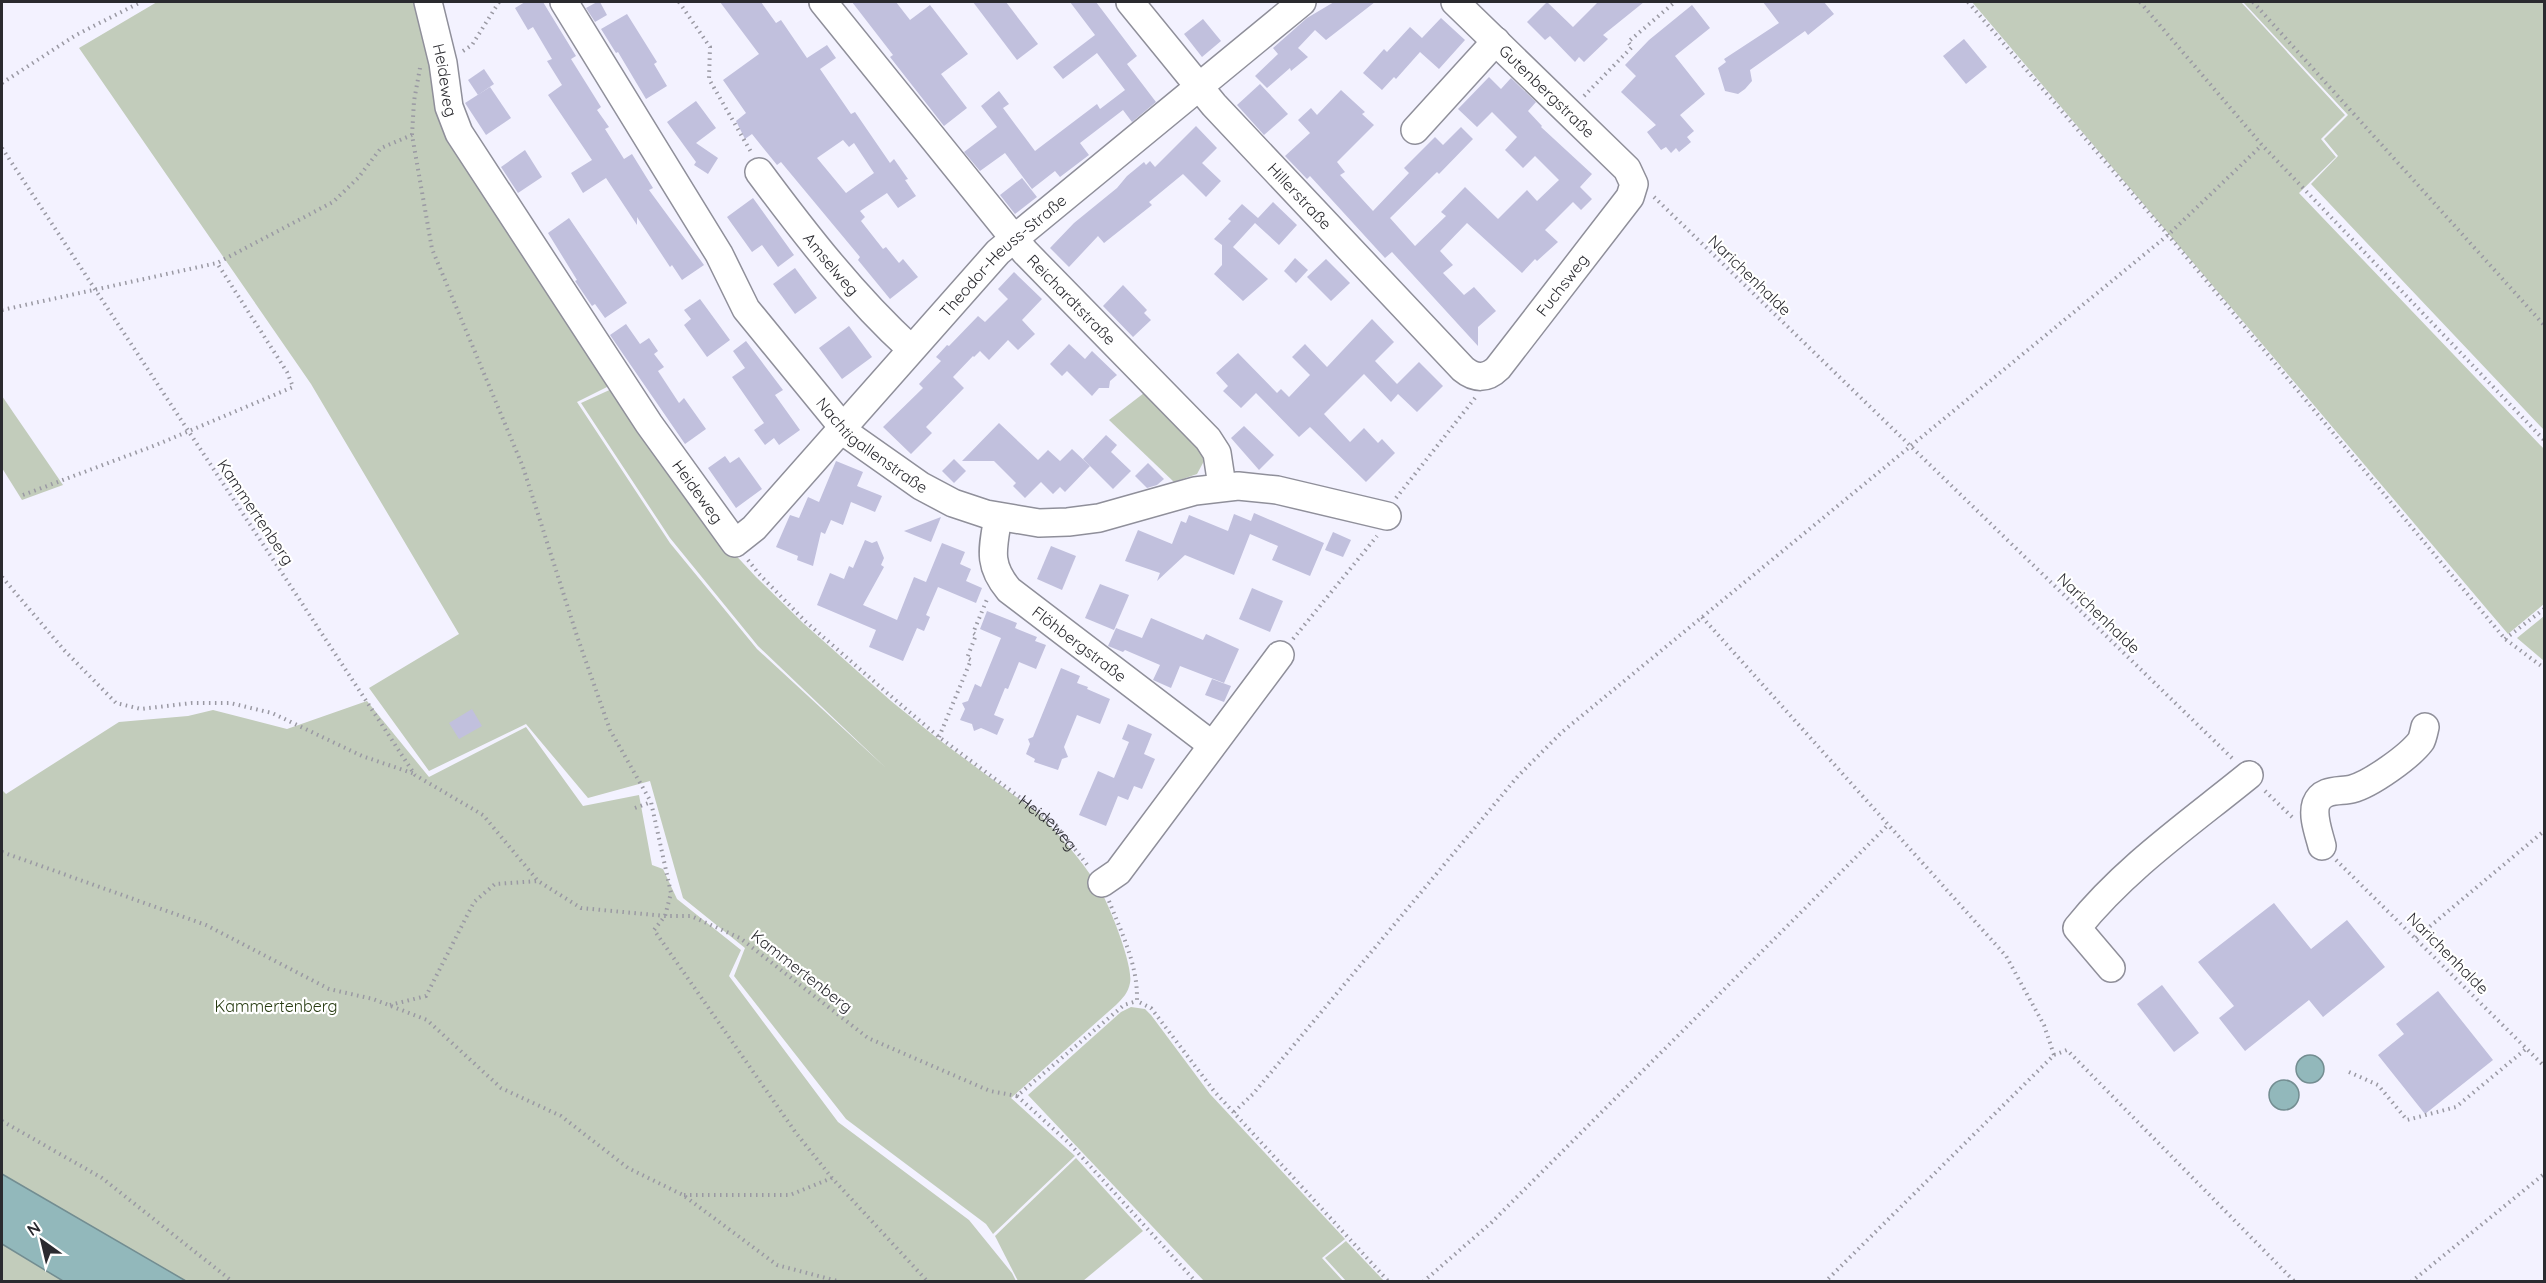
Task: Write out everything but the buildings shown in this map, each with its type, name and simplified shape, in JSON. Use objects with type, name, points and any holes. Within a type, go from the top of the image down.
[{"type":"street","name":"Heideweg","points":[[428,2],[443,63],[449,106],[459,133],[649,424],[735,543]]},
{"type":"street","name":"Nachtigallenstraße","points":[[564,2],[719,254],[746,309],[849,436],[927,490],[953,503],[998,517],[1039,523],[1084,520],[1115,514],[1195,491],[1222,486],[1257,486],[1387,516]]},
{"type":"street","name":"Reichardtstraße","points":[[823,2],[1013,238],[1208,439],[1217,453],[1222,486]]},
{"type":"street","name":"Hillerstraße","points":[[1130,2],[1198,86],[1463,369],[1481,377]]},
{"type":"street","name":"Theodor-Heuss-Straße","points":[[735,543],[754,528],[998,252],[1302,2]]},
{"type":"street","name":"Gutenbergstraße","points":[[1455,2],[1629,171],[1634,184]]},
{"type":"street","points":[[1415,130],[1496,41]]},
{"type":"street","name":"Amselweg","points":[[759,172],[807,237],[892,332],[911,349]]},
{"type":"street","name":"Fuchsweg","points":[[1481,377],[1493,373],[1498,368],[1630,197],[1634,184]]},
{"type":"street","points":[[998,517],[992,556],[1001,580]]},
{"type":"street","name":"Flöhbergstraße","points":[[1001,580],[1009,590],[1212,745]]},
{"type":"street","points":[[1102,882],[1118,872],[1280,655]]},
{"type":"street","points":[[2322,846],[2316,821],[2316,804],[2322,796],[2331,790],[2353,789],[2388,769],[2422,740],[2425,727]]},
{"type":"street","points":[[2110,968],[2077,928],[2108,892],[2249,775]]},
{"type":"path","points":[[2,83],[76,35],[141,2]]},
{"type":"path","points":[[472,45],[499,2]]},
{"type":"path","points":[[679,2],[710,47],[709,79],[755,160],[759,172]]},
{"type":"path","points":[[1569,112],[1632,47],[1628,42],[1675,2]]},
{"type":"path","points":[[1968,2],[2168,235],[2505,639],[2544,668]]},
{"type":"path","points":[[2140,2],[2262,146],[2544,440]]},
{"type":"path","points":[[2253,2],[2544,325]]},
{"type":"path","points":[[421,61],[414,101],[412,135],[432,249],[523,467],[577,636],[610,730],[651,802],[671,893],[665,916],[654,930],[796,1133],[832,1178],[928,1281]]},
{"type":"path","points":[[2,310],[217,263],[333,202],[358,178],[381,148],[412,135]]},
{"type":"path","points":[[1233,1112],[1253,1094],[1534,760],[1592,706],[2168,235],[2262,146]]},
{"type":"path","name":"Kammertenberg","points":[[2,148],[416,775],[483,815],[538,881],[580,908],[665,916],[692,916],[740,938],[868,1038],[990,1091],[1017,1096]]},
{"type":"path","name":"Narichenhalde","points":[[1634,184],[1639,183],[2322,846],[2544,1066]]},
{"type":"path","points":[[23,495],[293,387],[287,372],[217,263]]},
{"type":"path","name":"Heideweg","points":[[735,543],[759,574],[806,622],[939,737],[1054,823],[1102,882],[1132,960],[1137,979],[1137,1001]]},
{"type":"path","points":[[2,577],[64,650],[116,703],[141,709],[192,703],[230,703],[272,713],[362,756],[416,775]]},
{"type":"path","points":[[939,737],[971,660],[967,658],[976,635],[973,633],[992,586],[1001,580]]},
{"type":"path","points":[[2505,639],[2544,609]]},
{"type":"path","points":[[1702,617],[2006,956],[2043,1024],[2054,1055]]},
{"type":"path","points":[[635,808],[651,802]]},
{"type":"path","points":[[1423,1281],[1492,1222],[1888,825]]},
{"type":"path","points":[[2416,938],[2544,831]]},
{"type":"path","points":[[2,852],[206,925],[329,988],[427,1020],[501,1088],[561,1116],[628,1168],[683,1195],[777,1265],[841,1281]]},
{"type":"path","points":[[389,1006],[426,996],[474,902],[495,885],[538,881]]},
{"type":"path","points":[[1196,1281],[1069,1143],[1017,1096],[1124,1005],[1137,1001],[1151,1008],[1214,1091],[1389,1281]]},
{"type":"path","points":[[2349,1072],[2378,1085],[2407,1120],[2456,1107],[2526,1048]]},
{"type":"path","points":[[1825,1281],[2054,1055],[2067,1050],[2295,1281]]},
{"type":"path","points":[[2,1121],[102,1178],[233,1281]]},
{"type":"path","points":[[2411,1281],[2544,1174]]},
{"type":"path","points":[[683,1195],[790,1195],[832,1178]]},
{"type":"green space","points":[[157,2],[424,2],[437,74],[615,383],[577,402],[670,543],[757,649],[886,768],[758,646],[670,538],[581,403],[616,387],[729,548],[756,577],[803,623],[891,701],[1038,813],[1084,865],[1097,884],[1113,917],[1124,948],[1130,974],[1129,987],[1116,1005],[1011,1098],[1075,1156],[993,1234],[986,1224],[846,1119],[734,976],[745,948],[683,898],[650,781],[588,798],[526,724],[429,771],[369,688],[459,634],[311,384],[79,48]]},
{"type":"green space","points":[[1972,2],[2241,2],[2345,115],[2321,139],[2336,157],[2299,193],[2544,449],[2544,604],[2508,634]]},
{"type":"green space","points":[[2243,2],[2544,2],[2544,430],[2311,184],[2338,156],[2324,139],[2348,115]]},
{"type":"green space","points":[[1144,393],[1199,447],[1204,461],[1197,474],[1174,482],[1109,420]]},
{"type":"green space","points":[[2,396],[63,485],[22,500],[2,468]]},
{"type":"green space","points":[[2544,616],[2544,661],[2517,638]]},
{"type":"green space","name":"Kammertenberg","points":[[367,701],[429,777],[526,727],[583,806],[639,795],[652,865],[663,869],[677,899],[741,950],[729,976],[838,1122],[969,1220],[1016,1281],[2,1281],[2,790],[6,794],[119,722],[188,716],[213,710],[287,729]]},
{"type":"green space","points":[[1131,1007],[1145,1009],[1151,1015],[1210,1094],[1345,1239],[1322,1258],[1343,1281],[1204,1281],[1028,1095],[1121,1012]]},
{"type":"green space","points":[[1076,1158],[1143,1231],[1083,1281],[1018,1281],[995,1236]]},
{"type":"green space","points":[[1346,1241],[1384,1281],[1346,1281],[1325,1258]]},
{"type":"shaded area","points":[[2310,1055],[2320,1059],[2324,1069],[2320,1079],[2310,1083],[2300,1079],[2296,1069],[2300,1059]]},
{"type":"shaded area","points":[[2284,1080],[2295,1084],[2299,1095],[2295,1106],[2284,1110],[2273,1106],[2269,1095],[2273,1084]]},
{"type":"shaded area","points":[[2,1174],[186,1281],[63,1281],[2,1244]]}]
